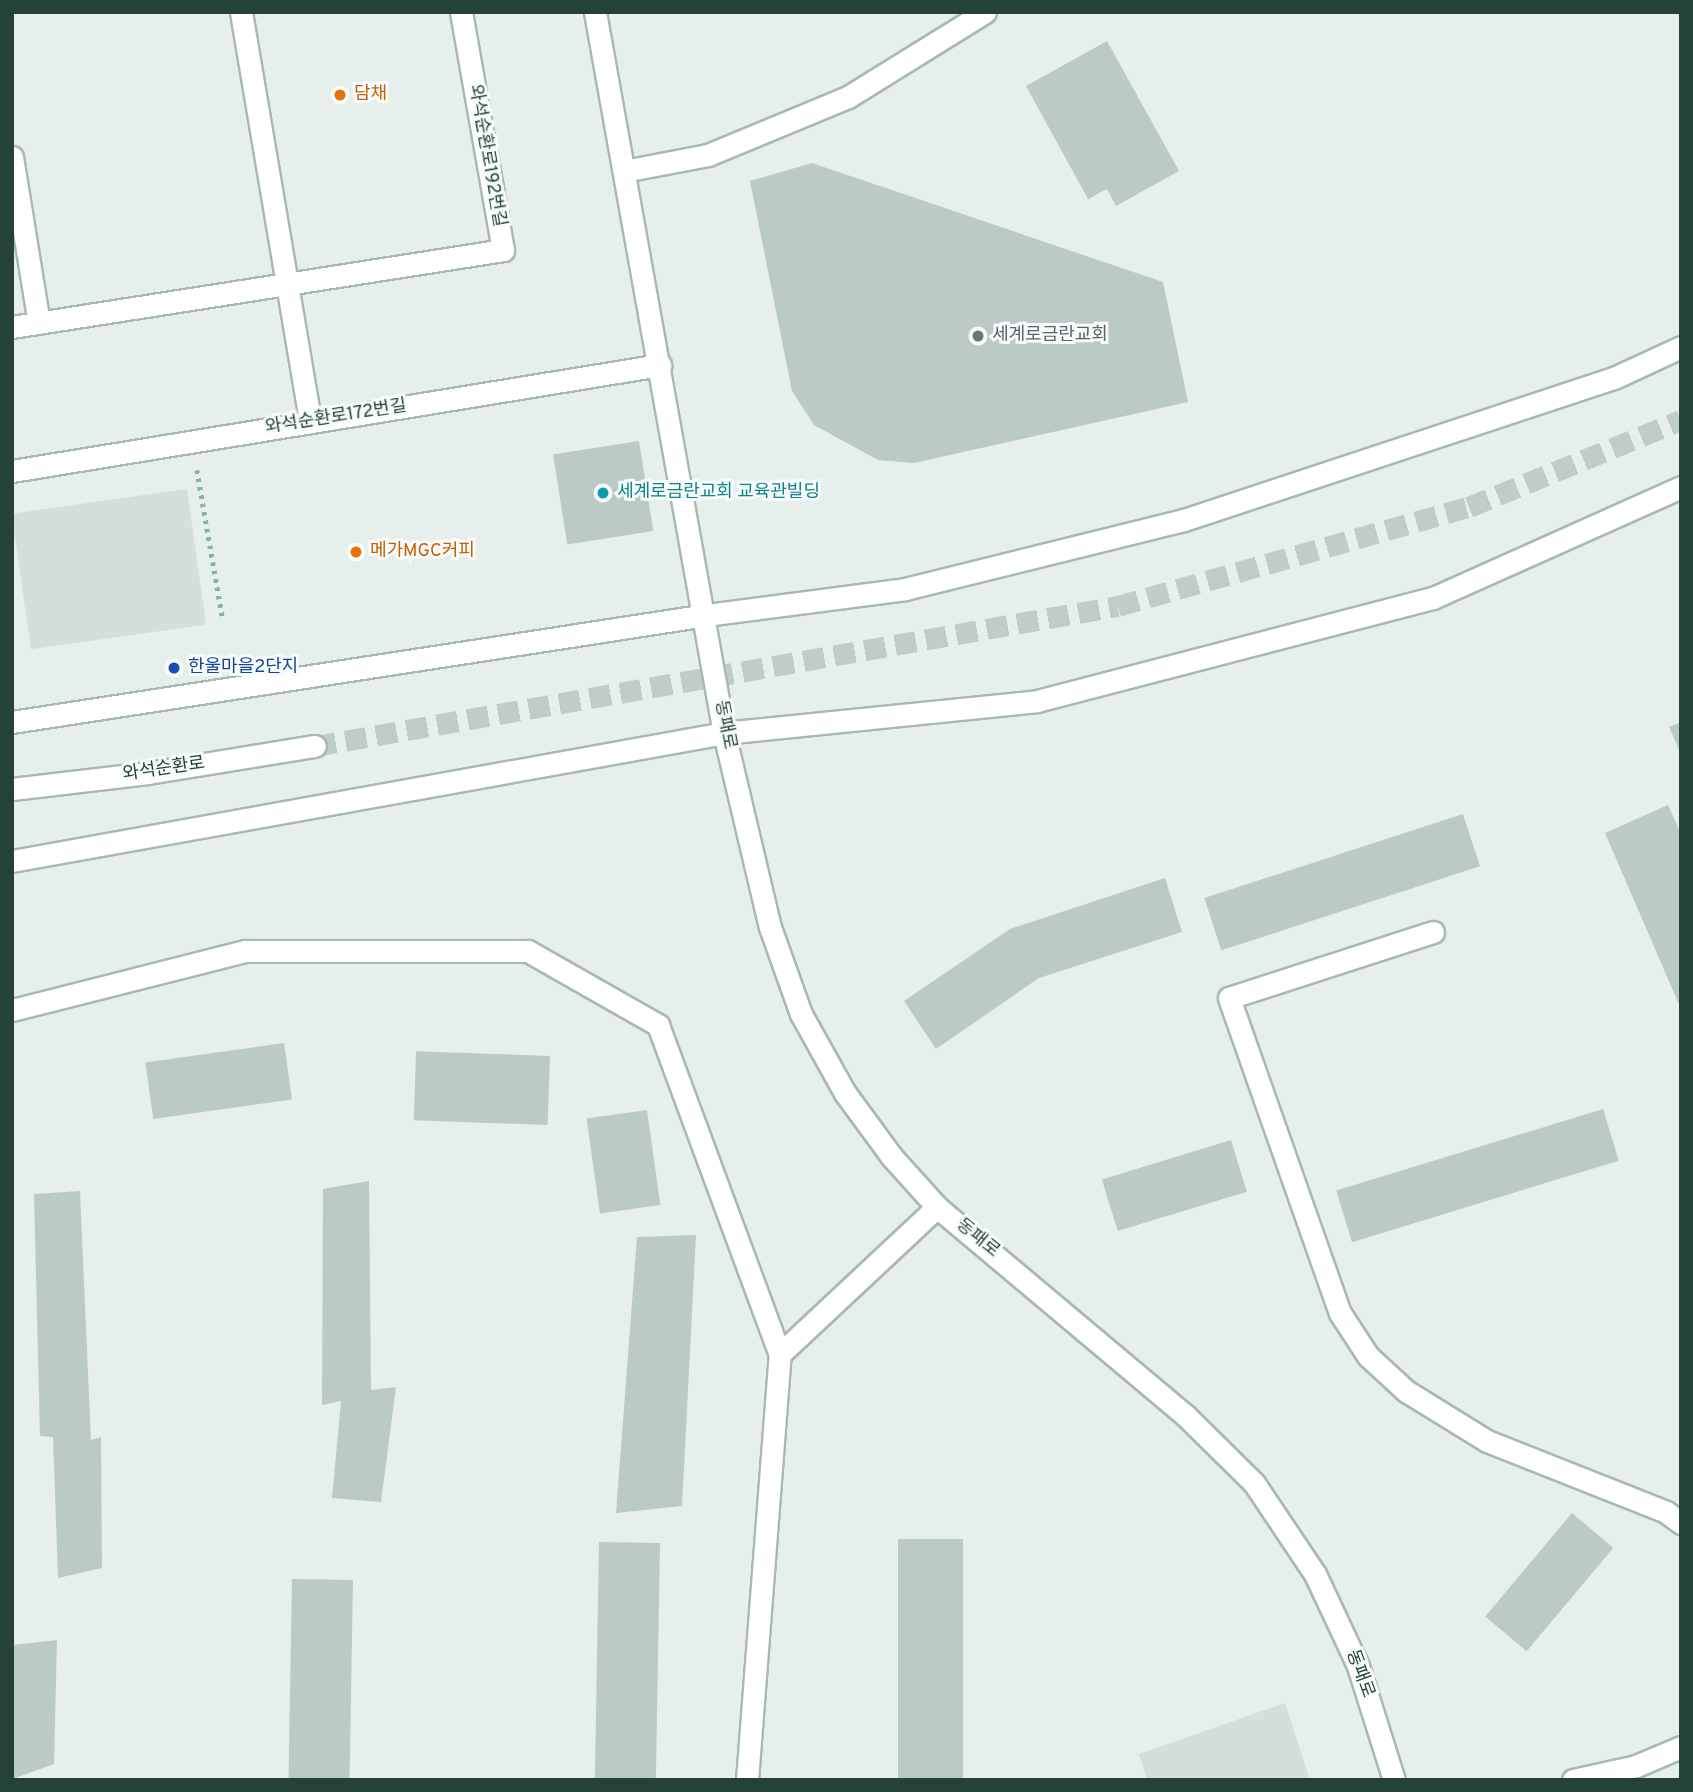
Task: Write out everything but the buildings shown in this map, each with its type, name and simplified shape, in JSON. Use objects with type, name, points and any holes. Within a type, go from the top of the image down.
[{"type":"street","points":[[241,12],[310,422]]},
{"type":"street","name":"와석순환로192번길","points":[[12,327],[503,250],[461,12]]},
{"type":"street","points":[[595,12],[706,615]]},
{"type":"street","points":[[624,172],[708,155],[848,97],[985,12]]},
{"type":"street","points":[[12,157],[39,323]]},
{"type":"street","points":[[12,722],[706,615],[905,589],[1184,520],[1614,378],[1681,347]]},
{"type":"street","name":"와석순환로172번길","points":[[12,471],[660,365]]},
{"type":"street","points":[[12,860],[724,733],[1050,697],[1433,598],[1681,487]]},
{"type":"street","name":"동패로","points":[[706,615],[724,733],[770,927],[801,1014],[845,1093],[892,1157],[937,1207],[1165,1397],[1254,1483],[1315,1574],[1358,1667],[1394,1780]]},
{"type":"street","name":"와석순환로","points":[[12,789],[148,773],[315,746]]},
{"type":"street","points":[[1433,932],[1229,998],[1340,1313],[1368,1356],[1406,1391],[1487,1441],[1666,1512],[1681,1523]]},
{"type":"street","points":[[12,1010],[245,951],[528,951],[658,1025],[780,1354],[747,1780]]},
{"type":"street","points":[[780,1354],[937,1207]]},
{"type":"street","points":[[1573,1780],[1636,1766],[1681,1747]]},
{"type":"path","points":[[193,441],[223,620]]},
{"type":"shaded area","points":[[187,489],[206,625],[31,649],[12,514]]},
{"type":"shaded area","points":[[1285,1703],[1310,1780],[1147,1780],[1139,1754]]},
{"type":"tunnel","points":[[315,746],[1118,606],[1469,507],[1681,420]]},
{"type":"place","name":"담채","points":[[340,95]]},
{"type":"place","name":"세계로금란교회","points":[[978,336]]},
{"type":"place","name":"세계로금란교회 교육관빌딩","points":[[603,493]]},
{"type":"place","name":"메가MGC커피","points":[[356,552]]},
{"type":"place","name":"한울마을2단지","points":[[174,668]]}]
